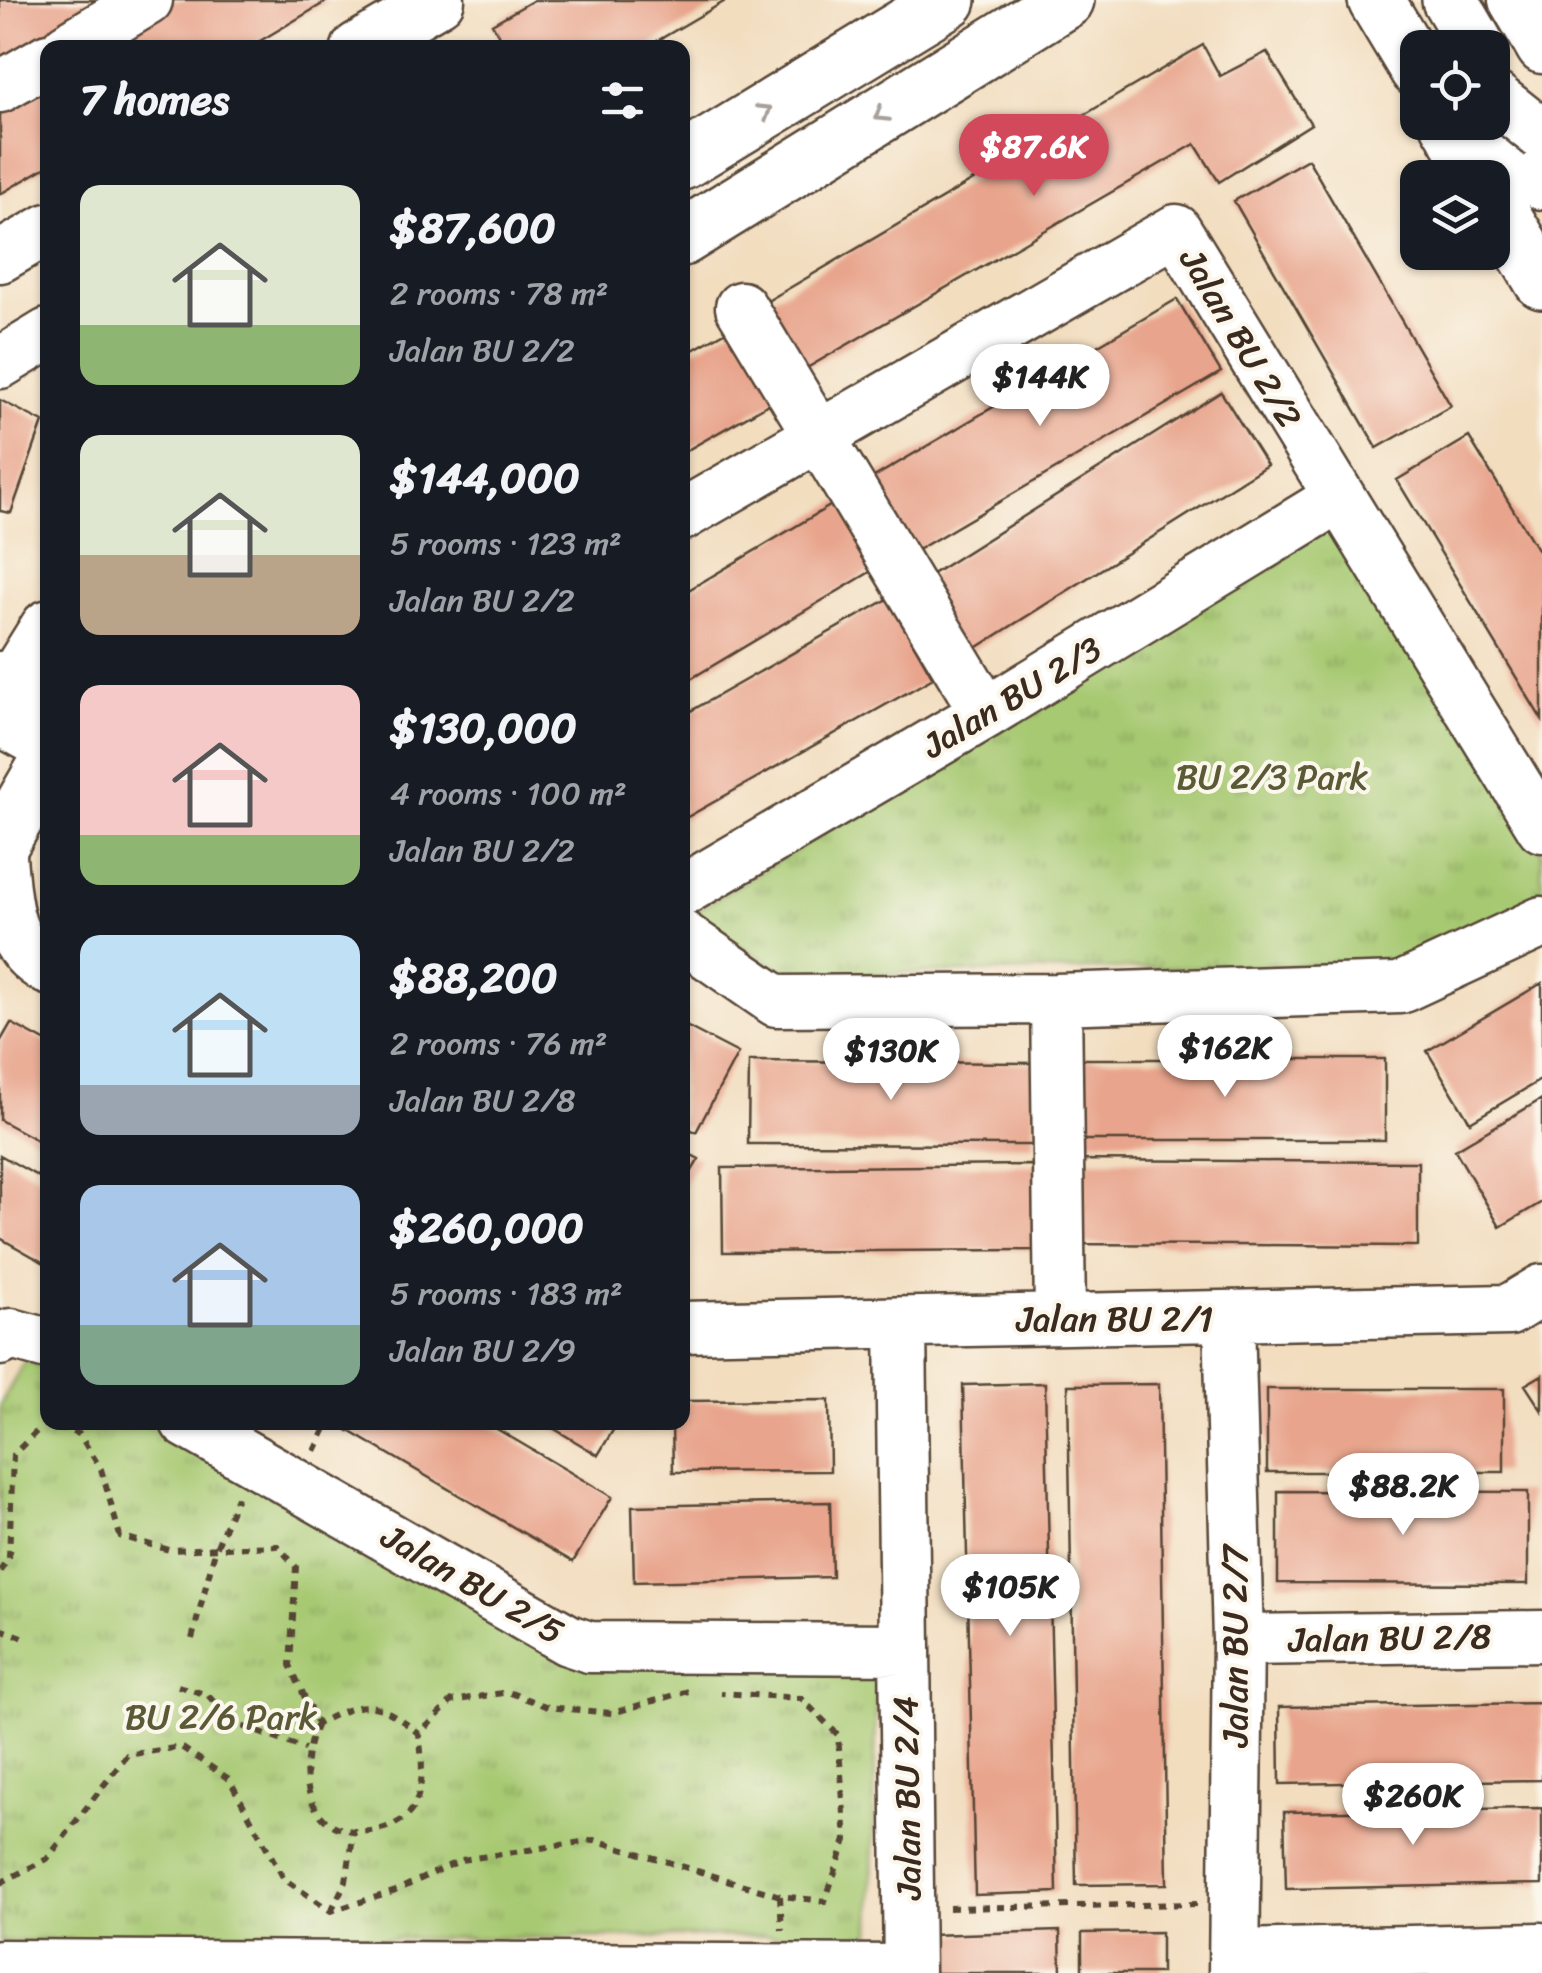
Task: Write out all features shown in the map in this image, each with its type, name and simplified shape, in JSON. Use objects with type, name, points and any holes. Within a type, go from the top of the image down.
[{"type":"main road","points":[[690,157],[948,0]]},
{"type":"main road","points":[[690,233],[1066,0]]},
{"type":"main road","points":[[1376,0],[1400,40]]},
{"type":"main road","points":[[1450,0],[1468,30]]},
{"type":"main road","points":[[1510,123],[1542,151]]},
{"type":"main road","points":[[1510,227],[1542,281]]},
{"type":"main road","points":[[12,697],[40,643]]},
{"type":"main road","points":[[0,846],[40,776]]},
{"type":"street","points":[[80,40],[147,0]]},
{"type":"street","points":[[1430,0],[1448,30]]},
{"type":"street","points":[[1514,0],[1542,48]]},
{"type":"street","points":[[369,40],[414,6]]},
{"type":"street","points":[[0,87],[40,64]]},
{"type":"street","points":[[1510,116],[1542,135]]},
{"type":"street","points":[[1510,138],[1542,184]]},
{"type":"street","name":"Jalan BU 2/2","points":[[690,510],[1176,230],[1542,827]]},
{"type":"street","points":[[0,257],[40,234]]},
{"type":"street","points":[[741,307],[986,713]]},
{"type":"street","points":[[0,363],[40,339]]},
{"type":"street","name":"Jalan BU 2/3","points":[[690,886],[986,713],[1338,498]]},
{"type":"street","points":[[12,697],[40,735]]},
{"type":"street","points":[[0,846],[6,903],[24,962]]},
{"type":"street","points":[[690,942],[776,1001],[1056,999],[1400,988],[1542,922]]},
{"type":"street","points":[[1056,999],[1060,1317]]},
{"type":"street","name":"Jalan BU 2/1","points":[[690,1327],[1060,1317],[1229,1319],[1509,1310],[1542,1290]]},
{"type":"street","name":"Jalan BU 2/7","points":[[1229,1319],[1238,1640],[1234,1964]]},
{"type":"street","name":"Jalan BU 2/4","points":[[900,1323],[909,1971]]},
{"type":"street","points":[[0,1340],[11,1334],[40,1342]]},
{"type":"street","name":"Jalan BU 2/5","points":[[200,1430],[568,1640],[589,1647],[905,1650]]},
{"type":"street","name":"Jalan BU 2/8","points":[[1238,1640],[1542,1636]]},
{"type":"street","points":[[1234,1964],[1542,1948]]},
{"type":"street","points":[[0,1965],[909,1971]]},
{"type":"path","points":[[0,1571],[9,1558],[12,1455],[40,1428]]},
{"type":"path","points":[[65,1430],[79,1434],[101,1469],[120,1536],[169,1550],[278,1546],[296,1567],[290,1665],[317,1724]]},
{"type":"path","points":[[192,1638],[215,1551],[252,1460]]},
{"type":"path","points":[[0,1630],[28,1638]]},
{"type":"path","points":[[178,1686],[208,1695],[230,1722],[305,1749]]},
{"type":"path","points":[[331,1911],[393,1892],[461,1860],[595,1840],[780,1896],[825,1901],[846,1840],[838,1736],[801,1698],[688,1691],[612,1712],[548,1707],[508,1692],[452,1701],[419,1734]]},
{"type":"path","points":[[353,1705],[391,1711],[419,1734],[423,1774],[414,1808],[394,1826],[354,1832],[325,1820],[308,1789],[305,1749],[317,1724],[353,1705]]},
{"type":"path","points":[[0,1883],[46,1859],[127,1756],[181,1748],[229,1779],[284,1879],[331,1911]]},
{"type":"path","points":[[331,1911],[346,1881],[354,1832]]},
{"type":"path","points":[[908,1908],[1234,1904]]},
{"type":"green space","name":"BU 2/3 Park","points":[[1335,517],[1542,852],[1542,897],[1411,963],[792,976],[690,915]]},
{"type":"green space","name":"BU 2/6 Park","points":[[26,1359],[40,1367],[40,1430],[156,1430],[584,1661],[877,1668],[871,1935],[0,1942],[0,1405]]},
{"type":"building","points":[[0,0],[110,0],[40,40],[0,66]]},
{"type":"building","points":[[162,0],[329,0],[262,40],[95,40]]},
{"type":"building","points":[[534,0],[727,0],[659,40],[501,40],[492,24]]},
{"type":"building","points":[[1203,45],[1220,76],[1267,52],[1311,124],[1219,182],[1195,144],[786,380],[747,313]]},
{"type":"building","points":[[40,73],[40,171],[0,194],[0,96]]},
{"type":"building","points":[[1308,159],[1451,406],[1377,448],[1234,201]]},
{"type":"building","points":[[1177,299],[1221,372],[902,559],[859,486]]},
{"type":"building","points":[[741,323],[783,396],[690,448],[690,352]]},
{"type":"building","points":[[1221,392],[1267,465],[962,657],[915,585]]},
{"type":"building","points":[[0,400],[40,420],[40,431],[11,513],[0,511]]},
{"type":"building","points":[[1469,437],[1542,557],[1542,720],[1397,480]]},
{"type":"building","points":[[840,500],[880,566],[690,679],[690,589]]},
{"type":"building","points":[[888,599],[933,678],[690,815],[690,711]]},
{"type":"building","points":[[1542,983],[1542,1079],[1470,1122],[1427,1051]]},
{"type":"building","points":[[11,1023],[40,1039],[40,1142],[0,1120],[0,1042]]},
{"type":"building","points":[[690,1028],[738,1053],[696,1132],[690,1129]]},
{"type":"building","points":[[1065,1059],[1385,1059],[1385,1140],[1065,1140]]},
{"type":"building","points":[[749,1061],[1035,1063],[1034,1145],[748,1144]]},
{"type":"building","points":[[1542,1099],[1542,1202],[1500,1227],[1455,1150]]},
{"type":"building","points":[[690,1154],[699,1159],[690,1174]]},
{"type":"building","points":[[0,1155],[40,1178],[40,1260],[0,1238]]},
{"type":"building","points":[[1062,1160],[1418,1162],[1418,1246],[1061,1244]]},
{"type":"building","points":[[1037,1165],[1038,1250],[723,1252],[722,1168]]},
{"type":"building","points":[[1542,1375],[1542,1411],[1525,1385]]},
{"type":"building","points":[[1045,1383],[1057,1892],[975,1895],[963,1385]]},
{"type":"building","points":[[1159,1384],[1167,1884],[1076,1885],[1068,1385]]},
{"type":"building","points":[[1267,1389],[1504,1389],[1504,1472],[1267,1472]]},
{"type":"building","points":[[829,1400],[830,1471],[673,1472],[672,1430],[690,1430],[690,1401]]},
{"type":"building","points":[[348,1430],[499,1430],[612,1497],[573,1562]]},
{"type":"building","points":[[556,1430],[613,1430],[598,1455]]},
{"type":"building","points":[[1278,1491],[1528,1492],[1528,1584],[1278,1583]]},
{"type":"building","points":[[830,1502],[832,1577],[634,1582],[632,1506]]},
{"type":"building","points":[[1542,1703],[1542,1780],[1280,1784],[1279,1707]]},
{"type":"building","points":[[1542,1808],[1542,1884],[1286,1889],[1284,1812]]},
{"type":"building","points":[[1060,1931],[1061,1973],[930,1973],[929,1935]]},
{"type":"building","points":[[1161,1932],[1161,1973],[1082,1973],[1082,1933]]}]
